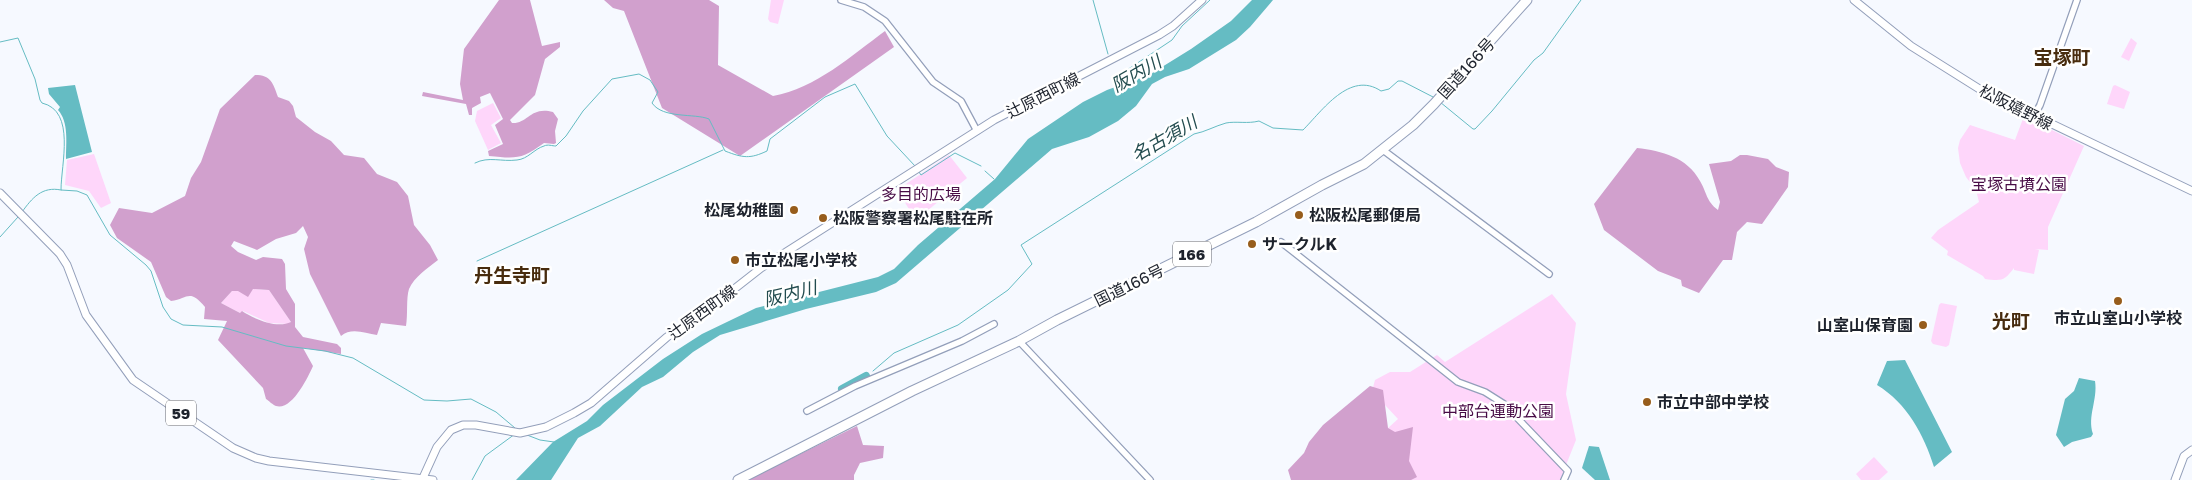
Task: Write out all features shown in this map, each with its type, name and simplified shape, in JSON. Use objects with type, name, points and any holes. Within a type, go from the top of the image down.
[{"type":"highway","name":"国道166号","points":[[738,480],[912,391],[1019,341],[1057,320],[1258,223],[1322,185],[1364,164],[1434,104],[1527,0]]},
{"type":"main road","name":"辻原西町線","points":[[422,479],[437,447],[451,430],[463,425],[476,425],[505,432],[520,433],[553,424],[591,403],[667,337],[701,315],[761,268],[977,131],[1047,92],[1159,36],[1202,0]]},
{"type":"main road","name":"松阪嬉野線","points":[[1856,1],[1926,57],[1981,90],[2192,191]]},
{"type":"main road","name":"59","points":[[0,194],[60,254],[67,265],[86,316],[133,380],[233,448],[256,458],[269,461],[433,480]]},
{"type":"main road","points":[[2175,480],[2184,456],[2192,450]]},
{"type":"street","points":[[841,0],[864,7],[885,21],[933,82],[963,104],[977,131]]},
{"type":"street","points":[[2034,116],[2040,105],[2077,0]]},
{"type":"street","points":[[1382,150],[1549,274]]},
{"type":"street","points":[[1282,242],[1458,382],[1485,392],[1504,404],[1568,470],[1564,480]]},
{"type":"street","points":[[806,411],[854,386],[962,341],[994,324]]},
{"type":"street","points":[[1019,341],[1150,480]]},
{"type":"green space","points":[[771,0],[784,0],[778,24],[770,22],[768,19]]},
{"type":"green space","points":[[2131,38],[2137,43],[2129,61],[2121,57]]},
{"type":"green space","points":[[2115,85],[2130,92],[2124,109],[2107,104]]},
{"type":"green space","points":[[493,103],[501,118],[491,125],[501,143],[488,150],[475,121],[477,111]]},
{"type":"green space","name":"宝塚古墳公園","points":[[2024,116],[2084,146],[2048,227],[2048,250],[2035,249],[2039,250],[2034,274],[2014,270],[2014,268],[2002,279],[1985,279],[1947,255],[1948,251],[1931,238],[1938,230],[1979,202],[1976,190],[1966,177],[1960,163],[1958,148],[1960,140],[1970,125],[2015,140]]},
{"type":"green space","points":[[94,154],[111,203],[101,208],[89,191],[65,185],[67,160]]},
{"type":"green space","name":"多目的広場","points":[[949,155],[967,178],[916,220],[897,190]]},
{"type":"green space","points":[[253,289],[269,290],[291,322],[288,324],[269,323],[243,311],[240,313],[221,303],[232,291],[250,291]]},
{"type":"green space","name":"中部台運動公園","points":[[1552,294],[1576,323],[1566,394],[1576,440],[1560,480],[1343,480],[1345,467],[1398,419],[1372,391],[1375,380],[1390,372],[1410,372],[1437,355],[1445,362]]},
{"type":"green space","points":[[1941,303],[1957,306],[1949,345],[1946,347],[1933,344],[1931,341]]},
{"type":"green space","points":[[1874,457],[1888,472],[1879,480],[1861,480],[1856,474]]},
{"type":"shaded area","points":[[499,0],[530,0],[542,46],[560,42],[560,47],[545,59],[535,95],[510,120],[512,123],[517,123],[539,111],[553,112],[558,119],[555,131],[556,143],[544,143],[519,157],[489,156],[488,151],[503,144],[495,125],[503,119],[490,93],[480,97],[481,103],[472,108],[472,115],[469,115],[466,104],[422,96],[423,92],[463,100],[460,84],[464,49]]},
{"type":"shaded area","points":[[604,0],[709,0],[719,6],[718,65],[773,96],[789,92],[818,79],[885,31],[894,47],[740,156],[662,108],[624,11],[613,8]]},
{"type":"shaded area","points":[[255,75],[268,78],[273,84],[278,97],[289,101],[293,106],[296,117],[315,132],[331,141],[344,155],[364,158],[377,174],[397,182],[408,196],[414,225],[430,245],[438,260],[418,277],[409,289],[406,326],[381,323],[377,335],[354,331],[341,336],[310,274],[304,249],[308,237],[303,226],[296,233],[276,239],[257,250],[234,241],[231,246],[238,252],[256,260],[263,257],[282,259],[285,264],[286,289],[295,304],[295,327],[303,337],[337,344],[341,348],[341,354],[303,348],[313,366],[299,392],[282,406],[276,406],[266,399],[263,388],[218,340],[227,321],[204,319],[205,307],[192,296],[171,301],[166,297],[151,262],[117,238],[110,225],[119,208],[152,213],[185,196],[191,178],[201,162],[220,109]],"holes":[[[253,289],[269,290],[291,322],[273,324],[242,311],[240,313],[221,303],[232,291],[238,291],[248,297]]]},
{"type":"shaded area","points":[[1637,148],[1664,153],[1688,166],[1700,181],[1711,203],[1718,210],[1720,202],[1709,164],[1731,161],[1740,155],[1747,155],[1768,159],[1776,167],[1789,172],[1788,187],[1762,224],[1747,222],[1737,232],[1732,260],[1723,260],[1699,293],[1682,286],[1681,280],[1658,271],[1604,230],[1594,204]]},
{"type":"shaded area","points":[[1370,386],[1383,390],[1388,428],[1395,432],[1413,427],[1409,461],[1417,477],[1411,480],[1291,480],[1288,470],[1304,453],[1309,442],[1323,425]]},
{"type":"shaded area","points":[[857,426],[863,445],[884,446],[883,458],[860,463],[854,475],[854,480],[747,480]]},
{"type":"water","name":"阪内川","points":[[1252,0],[1273,0],[1236,40],[1189,69],[1165,77],[1152,84],[1136,106],[1118,121],[1089,137],[1052,149],[896,283],[876,292],[806,309],[720,335],[693,352],[663,377],[642,387],[600,426],[578,438],[551,480],[516,480],[553,442],[587,421],[603,405],[663,359],[702,334],[756,308],[878,277],[894,269],[918,245],[995,179],[1028,139],[1083,102],[1107,90],[1149,75],[1191,49],[1231,21]]},
{"type":"water","points":[[75,85],[92,152],[66,159],[64,120],[58,110],[60,107],[49,94],[48,88]]},
{"type":"water","points":[[1905,360],[1952,452],[1934,467],[1925,443],[1906,410],[1888,392],[1877,385],[1887,361]]},
{"type":"water","points":[[2079,378],[2095,381],[2096,388],[2091,421],[2093,434],[2091,437],[2072,442],[2064,447],[2056,435],[2065,399],[2074,391]]},
{"type":"water","points":[[1589,446],[1599,447],[1610,480],[1595,480],[1582,468]]},
{"type":"waterway","points":[[1093,0],[1108,54]]},
{"type":"waterway","points":[[1127,70],[1172,40],[1182,26],[1210,0]]},
{"type":"waterway","name":"名古須川","points":[[1440,102],[1475,129],[1534,60],[1543,53],[1581,0]]},
{"type":"waterway","points":[[0,42],[18,38],[35,79],[40,100],[42,103],[53,108],[59,116],[63,127],[64,140],[61,190],[77,191],[87,195],[110,235],[151,271],[163,307],[171,319],[183,325],[222,327],[286,346],[325,351],[353,358],[424,400],[471,399],[496,412],[515,428]]},
{"type":"waterway","points":[[475,163],[485,160],[521,159],[540,147],[546,145],[556,146],[566,136],[583,111],[612,79],[639,74],[650,80],[658,92],[652,103],[657,108],[671,114],[709,119],[725,151],[746,157],[767,151],[770,139],[825,97],[855,84],[887,136],[915,166]]},
{"type":"waterway","name":"名古須川","points":[[873,371],[894,353],[958,325],[1008,290],[1032,264],[1021,245],[1194,134],[1226,123],[1259,121],[1273,128],[1303,130],[1338,95],[1358,86],[1370,86],[1381,91],[1389,89],[1398,81],[1402,81],[1435,98]]},
{"type":"waterway","points":[[477,261],[723,150]]},
{"type":"waterway","points":[[919,172],[921,175],[955,153],[981,166]]},
{"type":"waterway","points":[[985,171],[994,179]]},
{"type":"waterway","points":[[22,212],[38,194],[48,190],[61,190]]},
{"type":"waterway","points":[[0,237],[18,217]]},
{"type":"waterway","name":"名古須川","points":[[842,389],[866,376]]},
{"type":"waterway","points":[[472,480],[485,456],[515,434]]},
{"type":"waterway","points":[[527,435],[540,440],[554,442]]},
{"type":"place","name":"松尾幼稚園","points":[[794,210]]},
{"type":"place","name":"松阪松尾郵便局","points":[[1299,215]]},
{"type":"place","name":"松阪警察署松尾駐在所","points":[[823,218]]},
{"type":"place","name":"サークルK","points":[[1252,244]]},
{"type":"place","name":"市立松尾小学校","points":[[735,260]]},
{"type":"place","name":"市立山室山小学校","points":[[2118,301]]},
{"type":"place","name":"山室山保育園","points":[[1923,325]]},
{"type":"place","name":"市立中部中学校","points":[[1647,402]]},
{"type":"district","name":"宝塚町","points":[[2062,56]]},
{"type":"district","name":"丹生寺町","points":[[512,274]]},
{"type":"district","name":"光町","points":[[2011,320]]}]
